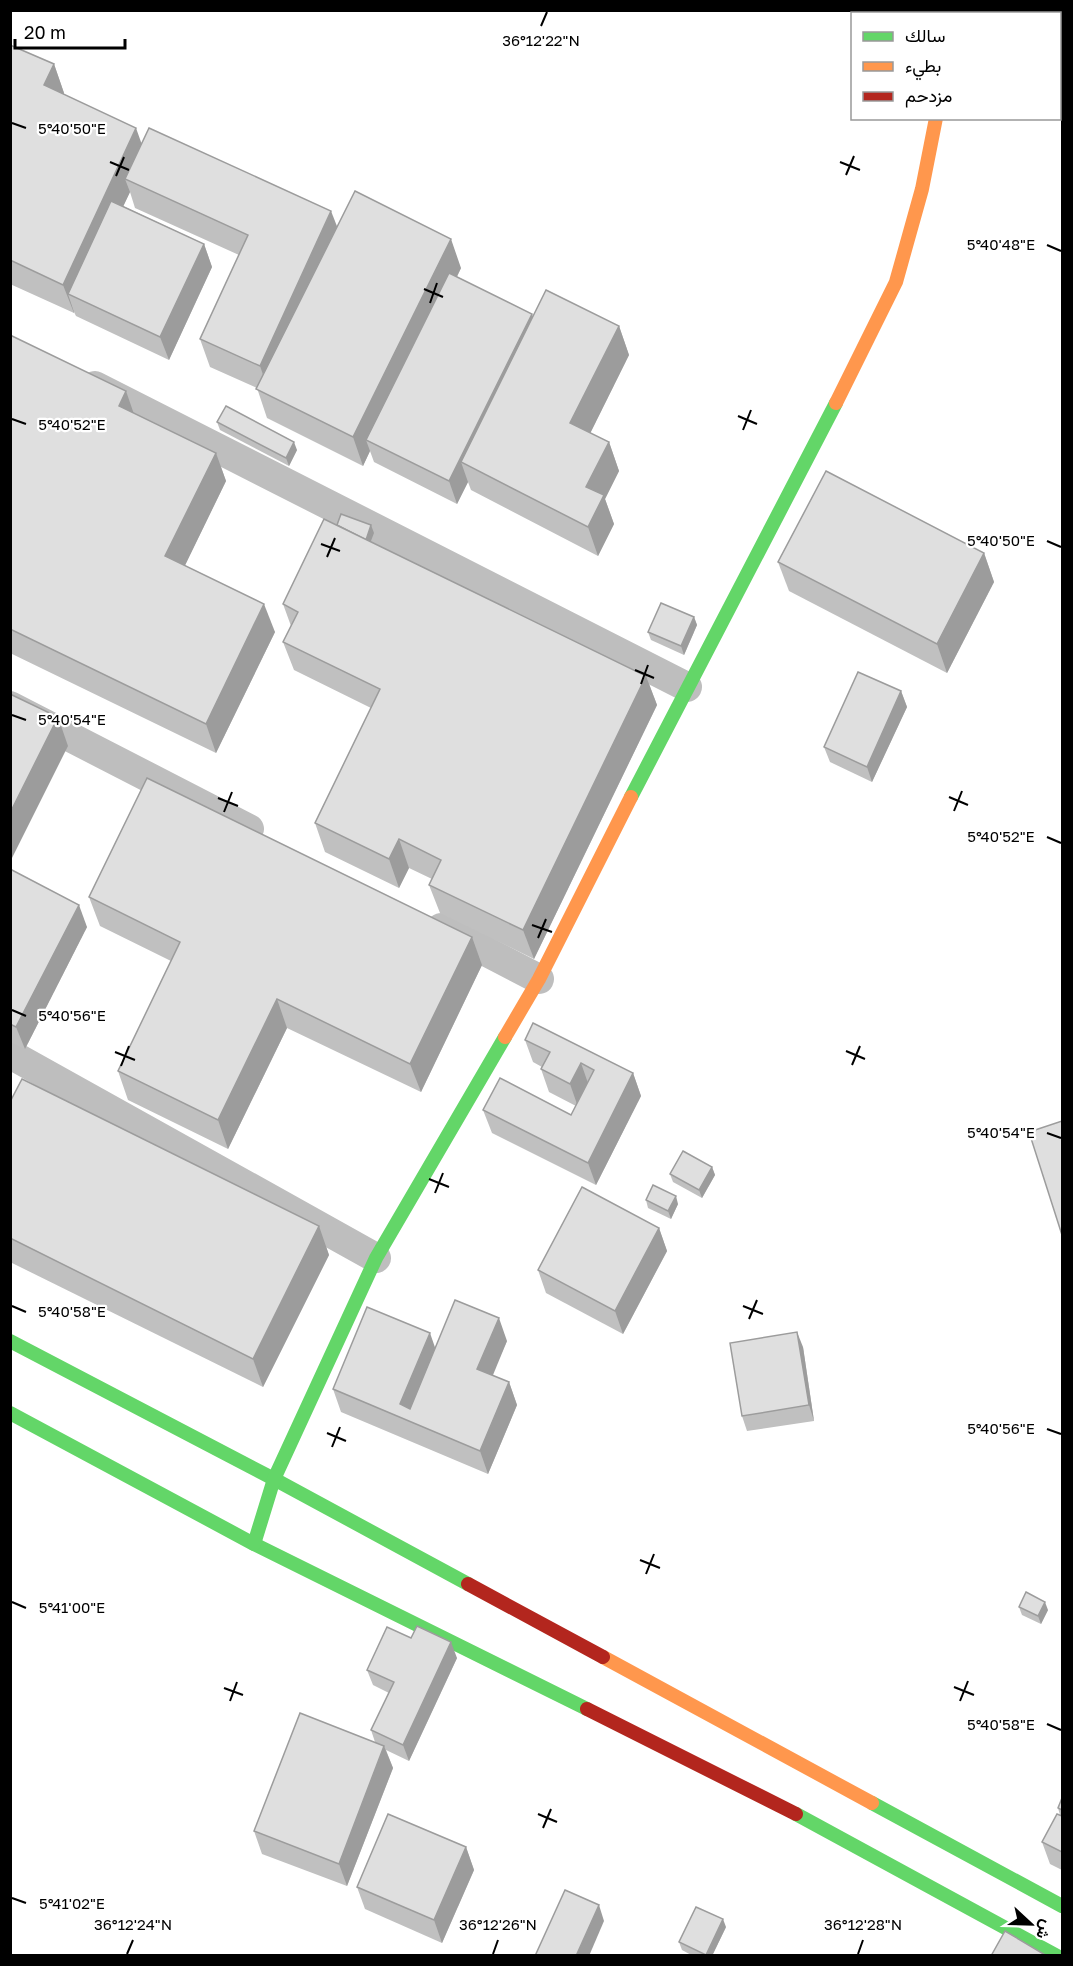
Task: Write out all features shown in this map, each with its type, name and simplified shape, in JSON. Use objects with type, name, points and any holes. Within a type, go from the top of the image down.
[{"type":"main road","points":[[254,1544],[274,1479],[376,1258],[539,979],[896,282],[922,189],[936,120]]},
{"type":"main road","points":[[10,1341],[274,1479],[773,1756],[1062,1906]]},
{"type":"main road","points":[[10,1413],[254,1544],[760,1787],[1057,1956]]},
{"type":"street","points":[[74,374],[687,687]]},
{"type":"street","points":[[10,706],[275,843]]},
{"type":"street","points":[[412,914],[539,979]]},
{"type":"street","points":[[10,1054],[376,1258]]},
{"type":"building","points":[[10,45],[54,64],[44,85],[136,128],[63,285],[10,260]]},
{"type":"building","points":[[149,128],[331,211],[260,366],[200,339],[248,235],[125,179]]},
{"type":"building","points":[[355,191],[451,239],[353,437],[256,389]]},
{"type":"building","points":[[111,201],[204,244],[160,337],[68,294]]},
{"type":"building","points":[[449,273],[532,314],[449,481],[366,440]]},
{"type":"building","points":[[546,290],[619,326],[570,423],[609,442],[586,487],[604,495],[588,527],[461,462]]},
{"type":"building","points":[[10,335],[126,391],[119,406],[216,453],[165,556],[264,604],[206,724],[10,629]]},
{"type":"building","points":[[226,406],[294,442],[286,458],[217,422]]},
{"type":"building","points":[[826,471],[984,553],[937,644],[778,562]]},
{"type":"building","points":[[341,514],[371,525],[366,540],[337,525]]},
{"type":"building","points":[[324,519],[646,676],[523,930],[429,885],[441,860],[399,839],[389,859],[315,823],[380,689],[283,642],[298,612],[283,604]]},
{"type":"building","points":[[661,603],[694,617],[681,646],[648,632]]},
{"type":"building","points":[[858,672],[901,691],[867,767],[824,747]]},
{"type":"building","points":[[10,694],[58,717],[10,813]]},
{"type":"building","points":[[147,778],[472,937],[410,1064],[277,999],[218,1120],[118,1071],[180,942],[89,897]]},
{"type":"building","points":[[10,869],[79,905],[16,1027],[10,1024]]},
{"type":"building","points":[[533,1023],[633,1073],[588,1163],[483,1110],[500,1078],[571,1115],[594,1070],[581,1063],[570,1084],[541,1069],[550,1052],[525,1040]]},
{"type":"building","points":[[22,1079],[319,1226],[253,1359],[10,1238],[10,1102]]},
{"type":"building","points":[[1062,1121],[1062,1235],[1029,1132]]},
{"type":"building","points":[[683,1151],[712,1167],[699,1190],[670,1174]]},
{"type":"building","points":[[653,1185],[676,1196],[668,1211],[646,1200]]},
{"type":"building","points":[[582,1187],[659,1228],[615,1311],[538,1270]]},
{"type":"building","points":[[455,1300],[499,1318],[477,1369],[509,1382],[480,1451],[333,1389],[367,1307],[430,1333],[400,1404],[410,1409]]},
{"type":"building","points":[[797,1332],[809,1405],[742,1416],[730,1343]]},
{"type":"building","points":[[1026,1592],[1045,1602],[1038,1616],[1019,1607]]},
{"type":"building","points":[[417,1626],[451,1642],[403,1745],[371,1730],[394,1682],[367,1670],[387,1627],[411,1638]]},
{"type":"building","points":[[300,1713],[384,1746],[339,1864],[254,1831]]},
{"type":"building","points":[[1062,1798],[1062,1810],[1058,1808]]},
{"type":"building","points":[[388,1814],[466,1847],[434,1920],[357,1887]]},
{"type":"building","points":[[1057,1814],[1062,1816],[1062,1852],[1042,1842]]},
{"type":"building","points":[[565,1890],[599,1905],[576,1956],[535,1956]]},
{"type":"building","points":[[696,1907],[723,1919],[706,1955],[679,1942]]},
{"type":"building","points":[[1005,1931],[1047,1956],[991,1956]]},
{"type":"traffic: fast","points":[[631,797],[836,403]]},
{"type":"traffic: fast","points":[[254,1544],[274,1479],[376,1258],[505,1037]]},
{"type":"traffic: fast","points":[[10,1341],[274,1479],[468,1584]]},
{"type":"traffic: fast","points":[[10,1413],[254,1544],[587,1709]]},
{"type":"traffic: fast","points":[[872,1803],[1062,1906]]},
{"type":"traffic: fast","points":[[796,1814],[1057,1956]]},
{"type":"traffic: slow","points":[[836,403],[896,282],[922,189],[936,120]]},
{"type":"traffic: slow","points":[[505,1037],[539,979],[631,797]]},
{"type":"traffic: slow","points":[[603,1657],[872,1803]]},
{"type":"traffic: jam","points":[[468,1584],[603,1657]]},
{"type":"traffic: jam","points":[[587,1709],[796,1814]]}]
